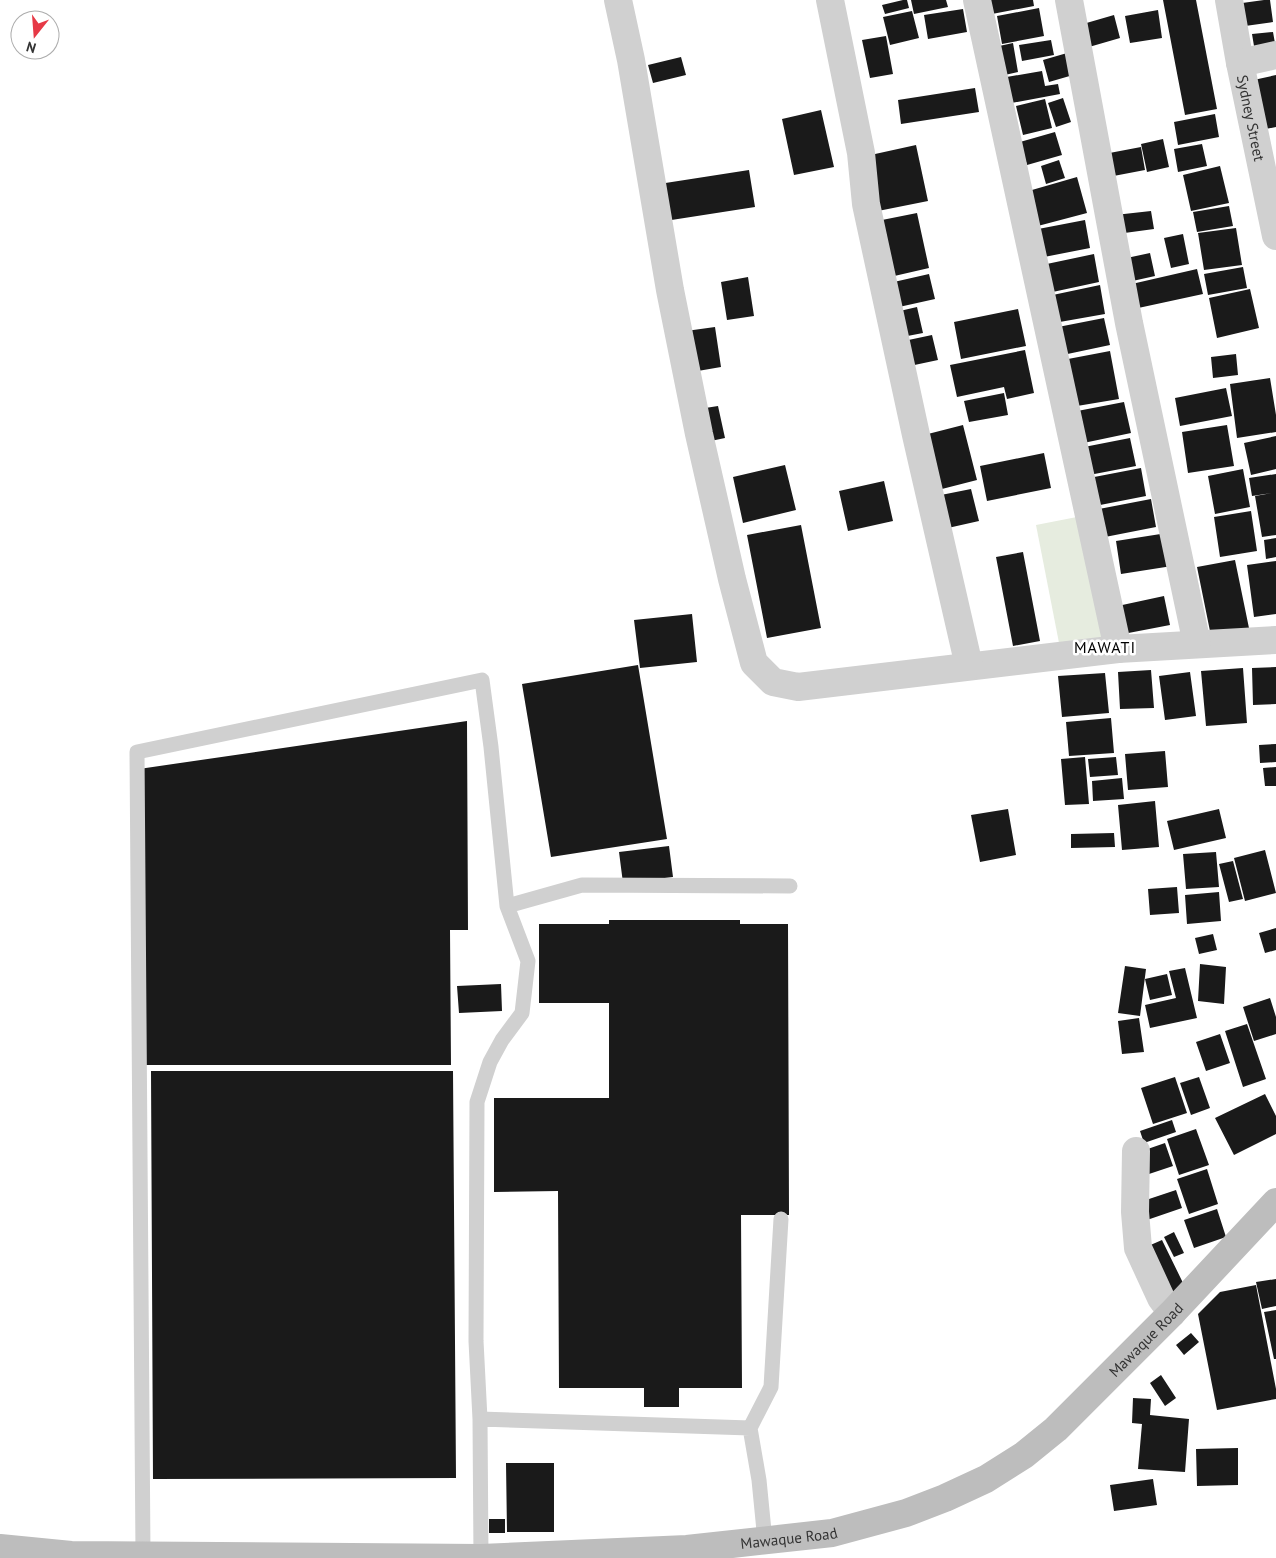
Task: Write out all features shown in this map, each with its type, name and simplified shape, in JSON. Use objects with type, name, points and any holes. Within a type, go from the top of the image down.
[{"type":"main road","name":"Mawaque Road","points":[[0,1548],[71,1555],[480,1558],[687,1549],[764,1541],[832,1533],[906,1513],[986,1479],[1024,1455],[1056,1429],[1172,1313],[1276,1202]]},
{"type":"street","points":[[618,0],[631,60],[670,290],[697,424],[732,579],[754,663],[774,682],[798,687],[1118,649],[1276,640]]},
{"type":"street","points":[[830,0],[861,153],[866,204],[969,666]]},
{"type":"street","points":[[977,0],[1118,649]]},
{"type":"street","points":[[1068,0],[1129,323],[1197,644]]},
{"type":"street","name":"Sydney Street","points":[[1229,0],[1240,63],[1271,192],[1276,236]]},
{"type":"street","points":[[1240,63],[1276,55]]},
{"type":"street","points":[[1136,1152],[1138,1248],[1160,1298],[1172,1313]]},
{"type":"lane","points":[[143,1555],[137,752],[482,680],[491,747],[506,906],[528,961],[522,1013],[502,1040],[490,1062],[477,1102],[476,1342],[480,1419],[480,1558]]},
{"type":"lane","points":[[506,906],[582,885],[790,886]]},
{"type":"lane","points":[[764,1541],[759,1480],[750,1428],[771,1387],[781,1219]]},
{"type":"lane","points":[[480,1419],[750,1428]]},
{"type":"shaded area","points":[[1082,516],[1107,639],[1060,648],[1036,525]]},
{"type":"building","points":[[907,0],[909,8],[885,14],[882,5]]},
{"type":"building","points":[[911,0],[946,0],[948,7],[914,14]]},
{"type":"building","points":[[989,0],[1033,0],[1034,6],[992,14]]},
{"type":"building","points":[[1163,0],[1196,0],[1217,109],[1185,115]]},
{"type":"building","points":[[1270,0],[1273,22],[1238,27],[1235,4]]},
{"type":"building","points":[[1039,8],[1044,36],[1002,44],[997,16]]},
{"type":"building","points":[[963,9],[967,32],[928,39],[924,15]]},
{"type":"building","points":[[1158,10],[1162,38],[1130,43],[1125,16]]},
{"type":"building","points":[[912,11],[919,38],[890,45],[883,17]]},
{"type":"building","points":[[1114,15],[1120,38],[1089,47],[1083,24]]},
{"type":"building","points":[[1273,32],[1276,49],[1255,52],[1252,34]]},
{"type":"building","points":[[886,36],[893,74],[870,78],[862,40]]},
{"type":"building","points":[[1051,40],[1054,55],[1022,61],[1019,45]]},
{"type":"building","points":[[1013,43],[1018,72],[996,77],[990,48]]},
{"type":"building","points":[[1074,51],[1080,73],[1049,82],[1043,60]]},
{"type":"building","points":[[681,57],[686,75],[653,83],[648,65]]},
{"type":"building","points":[[1042,71],[1045,86],[1058,84],[1060,94],[1006,104],[1001,78]]},
{"type":"building","points":[[1276,75],[1276,127],[1260,130],[1249,81]]},
{"type":"building","points":[[975,88],[979,112],[901,124],[898,100]]},
{"type":"building","points":[[1063,98],[1071,122],[1056,127],[1048,103]]},
{"type":"building","points":[[1045,99],[1052,128],[1023,135],[1016,106]]},
{"type":"building","points":[[821,110],[834,167],[794,175],[782,119]]},
{"type":"building","points":[[1215,114],[1219,137],[1178,145],[1174,122]]},
{"type":"building","points":[[1055,132],[1062,155],[1027,165],[1020,142]]},
{"type":"building","points":[[1163,139],[1169,167],[1147,172],[1141,144]]},
{"type":"building","points":[[1202,144],[1207,166],[1178,172],[1174,149]]},
{"type":"building","points":[[916,145],[928,201],[878,211],[866,156]]},
{"type":"building","points":[[1141,147],[1145,170],[1103,178],[1099,155]]},
{"type":"building","points":[[1059,160],[1065,178],[1046,184],[1041,166]]},
{"type":"building","points":[[1220,166],[1229,203],[1191,211],[1183,175]]},
{"type":"building","points":[[749,170],[755,207],[665,221],[659,184]]},
{"type":"building","points":[[1077,177],[1087,213],[1034,227],[1025,192]]},
{"type":"building","points":[[1229,206],[1233,226],[1197,232],[1193,212]]},
{"type":"building","points":[[1151,211],[1154,229],[1117,234],[1115,215]]},
{"type":"building","points":[[917,213],[929,268],[890,277],[877,221]]},
{"type":"building","points":[[1085,220],[1090,248],[1039,258],[1033,230]]},
{"type":"building","points":[[1236,228],[1242,265],[1204,270],[1198,233]]},
{"type":"building","points":[[1183,234],[1189,264],[1171,268],[1164,238]]},
{"type":"building","points":[[1150,253],[1155,276],[1128,282],[1122,259]]},
{"type":"building","points":[[1094,254],[1099,282],[1048,293],[1042,265]]},
{"type":"building","points":[[1243,267],[1247,288],[1208,295],[1204,274]]},
{"type":"building","points":[[1197,269],[1203,294],[1129,310],[1123,286]]},
{"type":"building","points":[[929,274],[935,299],[890,309],[885,284]]},
{"type":"building","points":[[748,277],[754,316],[727,320],[721,282]]},
{"type":"building","points":[[1100,285],[1105,314],[1054,323],[1048,296]]},
{"type":"building","points":[[1250,289],[1259,328],[1217,338],[1209,298]]},
{"type":"building","points":[[917,307],[923,333],[897,338],[891,313]]},
{"type":"building","points":[[1018,309],[1026,346],[961,359],[954,322]]},
{"type":"building","points":[[1104,318],[1110,345],[1058,356],[1053,328]]},
{"type":"building","points":[[715,327],[721,367],[692,372],[686,331]]},
{"type":"building","points":[[932,335],[938,360],[905,367],[899,342]]},
{"type":"building","points":[[1025,350],[1034,393],[1007,399],[1004,387],[957,397],[950,365]]},
{"type":"building","points":[[1110,351],[1119,399],[1077,406],[1068,359]]},
{"type":"building","points":[[1236,354],[1238,375],[1213,378],[1211,357]]},
{"type":"building","points":[[1270,378],[1276,415],[1276,432],[1237,438],[1230,384]]},
{"type":"building","points":[[1226,388],[1232,416],[1180,426],[1175,398]]},
{"type":"building","points":[[1004,393],[1008,415],[969,422],[964,401]]},
{"type":"building","points":[[1124,402],[1131,433],[1074,445],[1067,413]]},
{"type":"building","points":[[718,406],[725,438],[706,442],[699,409]]},
{"type":"building","points":[[963,425],[977,480],[938,490],[924,435]]},
{"type":"building","points":[[1227,425],[1234,466],[1188,473],[1182,432]]},
{"type":"building","points":[[1276,436],[1276,469],[1251,475],[1244,443]]},
{"type":"building","points":[[1130,438],[1136,466],[1084,476],[1079,448]]},
{"type":"building","points":[[1044,453],[1051,488],[987,501],[980,466]]},
{"type":"building","points":[[785,465],[796,510],[743,523],[733,477]]},
{"type":"building","points":[[1141,468],[1146,496],[1095,506],[1089,478]]},
{"type":"building","points":[[1243,469],[1250,507],[1215,514],[1208,476]]},
{"type":"building","points":[[1276,474],[1276,535],[1262,537],[1255,496],[1272,493],[1252,496],[1249,478]]},
{"type":"building","points":[[884,481],[893,521],[848,531],[839,491]]},
{"type":"building","points":[[971,489],[979,521],[939,530],[931,497]]},
{"type":"building","points":[[1151,499],[1156,527],[1105,537],[1099,509]]},
{"type":"building","points":[[1251,511],[1257,551],[1220,557],[1214,517]]},
{"type":"building","points":[[801,525],[821,628],[767,638],[747,535]]},
{"type":"building","points":[[1167,533],[1172,566],[1121,574],[1116,541]]},
{"type":"building","points":[[1276,538],[1276,557],[1266,559],[1264,540]]},
{"type":"building","points":[[1023,552],[1040,641],[1013,646],[996,557]]},
{"type":"building","points":[[1235,560],[1250,633],[1212,641],[1197,567]]},
{"type":"building","points":[[1276,561],[1276,614],[1254,617],[1247,565]]},
{"type":"building","points":[[1164,596],[1170,625],[1118,635],[1113,607]]},
{"type":"building","points":[[692,614],[697,662],[640,668],[634,620]]},
{"type":"building","points":[[638,665],[667,839],[551,857],[522,684]]},
{"type":"building","points":[[1276,667],[1276,704],[1253,705],[1252,668]]},
{"type":"building","points":[[1243,668],[1247,723],[1206,726],[1201,671]]},
{"type":"building","points":[[1151,670],[1154,708],[1120,709],[1118,672]]},
{"type":"building","points":[[1190,672],[1196,716],[1165,720],[1159,676]]},
{"type":"building","points":[[1105,673],[1109,713],[1062,717],[1058,676]]},
{"type":"building","points":[[1111,718],[1114,753],[1069,756],[1066,722]]},
{"type":"building","points":[[467,721],[468,930],[450,930],[451,1065],[141,1065],[139,769]]},
{"type":"building","points":[[1276,744],[1276,762],[1260,763],[1259,745]]},
{"type":"building","points":[[1165,751],[1168,787],[1128,790],[1125,754]]},
{"type":"building","points":[[1085,757],[1089,804],[1065,805],[1061,759]]},
{"type":"building","points":[[1116,757],[1118,775],[1090,777],[1088,759]]},
{"type":"building","points":[[1276,767],[1276,786],[1265,786],[1263,768]]},
{"type":"building","points":[[1122,778],[1124,799],[1093,801],[1092,781]]},
{"type":"building","points":[[1155,801],[1159,847],[1122,850],[1118,805]]},
{"type":"building","points":[[1008,809],[1016,855],[980,862],[971,815]]},
{"type":"building","points":[[1219,809],[1226,838],[1174,850],[1167,821]]},
{"type":"building","points":[[1114,833],[1115,847],[1071,848],[1071,834]]},
{"type":"building","points":[[669,846],[673,877],[623,883],[619,852]]},
{"type":"building","points":[[1265,850],[1276,893],[1245,901],[1234,858]]},
{"type":"building","points":[[1216,852],[1219,887],[1186,889],[1183,854]]},
{"type":"building","points":[[1233,861],[1243,899],[1229,902],[1219,864]]},
{"type":"building","points":[[1177,887],[1179,913],[1150,915],[1148,889]]},
{"type":"building","points":[[1219,892],[1221,921],[1187,924],[1185,895]]},
{"type":"building","points":[[609,920],[740,920],[740,924],[788,924],[789,1215],[741,1215],[742,1388],[679,1388],[679,1407],[644,1407],[644,1388],[559,1388],[558,1191],[494,1192],[494,1098],[609,1098],[609,1003],[539,1003],[539,924],[609,924]]},
{"type":"building","points":[[1276,928],[1276,950],[1265,953],[1259,933]]},
{"type":"building","points":[[1213,934],[1217,950],[1199,954],[1195,938]]},
{"type":"building","points":[[1200,964],[1226,967],[1224,1004],[1198,1001]]},
{"type":"building","points":[[1125,966],[1146,969],[1140,1016],[1118,1013]]},
{"type":"building","points":[[1185,968],[1197,1018],[1150,1028],[1145,1005],[1176,998],[1169,971]]},
{"type":"building","points":[[1167,974],[1172,995],[1150,1000],[1145,979]]},
{"type":"building","points":[[501,984],[502,1011],[459,1013],[457,986]]},
{"type":"building","points":[[1270,998],[1276,1017],[1276,1034],[1254,1041],[1243,1007]]},
{"type":"building","points":[[1139,1018],[1144,1052],[1122,1054],[1118,1021]]},
{"type":"building","points":[[1247,1024],[1266,1079],[1243,1087],[1225,1031]]},
{"type":"building","points":[[1220,1034],[1230,1063],[1206,1071],[1196,1042]]},
{"type":"building","points":[[151,1071],[453,1071],[456,1478],[153,1479]]},
{"type":"building","points":[[1175,1077],[1187,1113],[1153,1124],[1141,1088]]},
{"type":"building","points":[[1199,1077],[1210,1108],[1191,1115],[1180,1083]]},
{"type":"building","points":[[1265,1094],[1276,1116],[1276,1134],[1234,1155],[1215,1118]]},
{"type":"building","points":[[1172,1120],[1176,1132],[1144,1143],[1140,1131]]},
{"type":"building","points":[[1196,1129],[1209,1165],[1179,1175],[1167,1139]]},
{"type":"building","points":[[1165,1143],[1173,1166],[1146,1175],[1139,1152]]},
{"type":"building","points":[[1207,1169],[1218,1204],[1189,1214],[1177,1179]]},
{"type":"building","points":[[1176,1190],[1182,1208],[1147,1220],[1140,1202]]},
{"type":"building","points":[[1217,1209],[1226,1237],[1194,1248],[1184,1220]]},
{"type":"building","points":[[1174,1232],[1184,1253],[1174,1257],[1164,1237]]},
{"type":"building","points":[[1162,1240],[1185,1287],[1162,1297],[1139,1250]]},
{"type":"building","points":[[1276,1279],[1276,1306],[1262,1309],[1256,1282]]},
{"type":"building","points":[[1256,1285],[1276,1389],[1276,1399],[1217,1410],[1198,1314],[1220,1292]]},
{"type":"building","points":[[1276,1310],[1276,1359],[1274,1359],[1264,1312]]},
{"type":"building","points":[[1191,1333],[1199,1342],[1184,1355],[1176,1345]]},
{"type":"building","points":[[1161,1375],[1176,1398],[1165,1406],[1150,1383]]},
{"type":"building","points":[[1133,1398],[1151,1399],[1150,1415],[1189,1419],[1185,1472],[1138,1469],[1142,1424],[1132,1423]]},
{"type":"building","points":[[1238,1448],[1238,1485],[1197,1486],[1196,1449]]},
{"type":"building","points":[[506,1463],[554,1463],[554,1532],[507,1532]]},
{"type":"building","points":[[1153,1479],[1157,1505],[1114,1511],[1110,1485]]},
{"type":"building","points":[[489,1519],[505,1519],[505,1533],[489,1533]]},
{"type":"district","name":"MAWATI","points":[[1105,647]]}]
